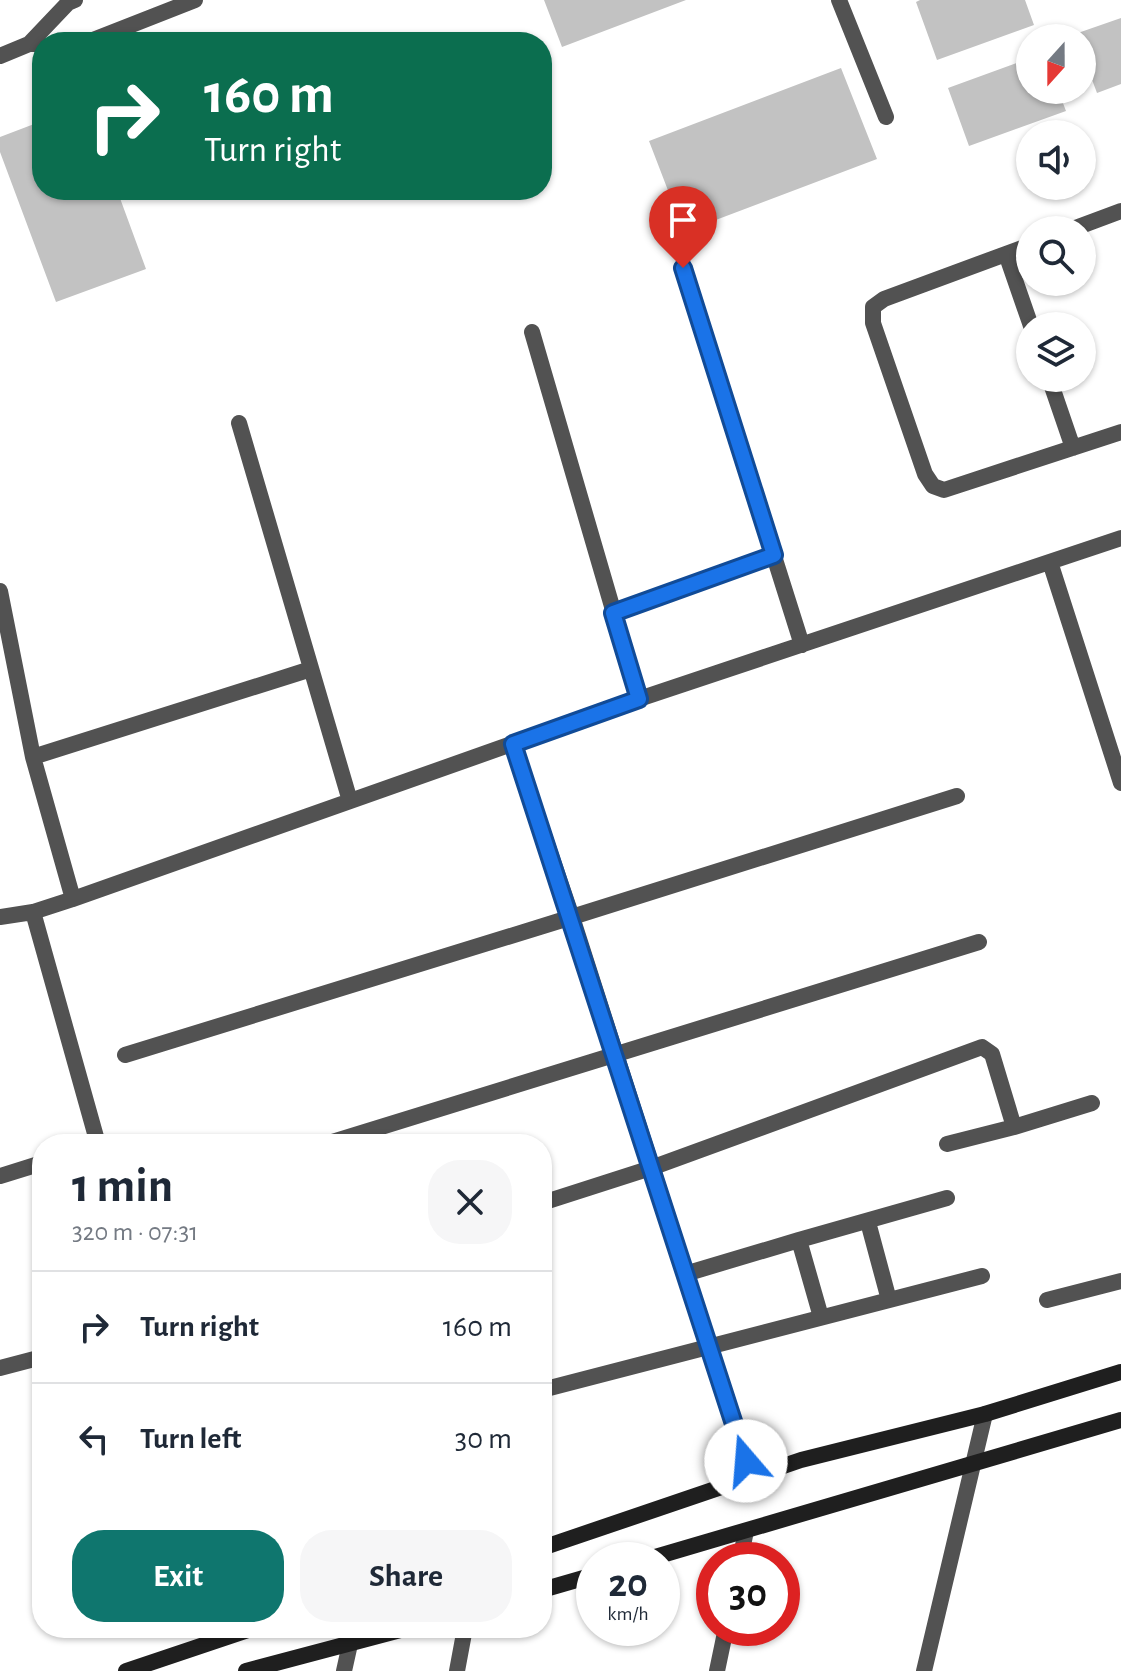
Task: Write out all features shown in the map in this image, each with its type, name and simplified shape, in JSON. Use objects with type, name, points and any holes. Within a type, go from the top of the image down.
[{"type":"street","points":[[45,32],[68,3],[75,0]]},
{"type":"street","points":[[113,32],[195,0]]},
{"type":"street","points":[[839,0],[886,117]]},
{"type":"street","points":[[0,56],[32,45]]},
{"type":"street","points":[[1096,220],[1121,211]]},
{"type":"street","points":[[1016,250],[884,299],[873,307],[873,323],[925,474],[933,486],[944,490],[1121,432]]},
{"type":"street","points":[[1006,254],[1026,312]]},
{"type":"street","points":[[683,268],[802,645]]},
{"type":"street","points":[[532,332],[639,699]]},
{"type":"street","points":[[1054,392],[1073,448]]},
{"type":"street","points":[[239,423],[350,801]]},
{"type":"street","points":[[0,917],[33,912],[73,899],[639,699],[1121,538]]},
{"type":"street","points":[[613,613],[774,555]]},
{"type":"street","points":[[1050,562],[1121,783]]},
{"type":"street","points":[[0,591],[33,757],[73,899]]},
{"type":"street","points":[[33,757],[311,669]]},
{"type":"street","points":[[513,744],[572,917],[751,1476]]},
{"type":"street","points":[[125,1055],[957,796]]},
{"type":"street","points":[[33,912],[95,1134]]},
{"type":"street","points":[[359,1134],[979,942]]},
{"type":"street","points":[[552,1200],[651,1168],[982,1047],[992,1054],[1014,1127]]},
{"type":"street","points":[[947,1144],[1092,1103]]},
{"type":"street","points":[[0,1176],[32,1166]]},
{"type":"street","points":[[685,1274],[947,1198]]},
{"type":"street","points":[[868,1222],[889,1300]]},
{"type":"street","points":[[799,1240],[821,1317]]},
{"type":"street","points":[[552,1387],[982,1276]]},
{"type":"street","points":[[1047,1300],[1121,1281]]},
{"type":"street","points":[[0,1368],[32,1360]]},
{"type":"street","points":[[552,1545],[801,1460],[985,1414],[1121,1372]]},
{"type":"street","points":[[924,1671],[985,1414]]},
{"type":"street","points":[[680,1550],[1121,1420]]},
{"type":"street","points":[[744,1542],[746,1531]]},
{"type":"street","points":[[552,1587],[576,1580]]},
{"type":"street","points":[[126,1671],[213,1638]]},
{"type":"street","points":[[246,1671],[272,1668],[372,1638]]},
{"type":"street","points":[[457,1671],[463,1638]]},
{"type":"street","points":[[344,1671],[350,1644]]},
{"type":"street","points":[[717,1671],[722,1646]]},
{"type":"building","points":[[544,0],[686,0],[562,47]]},
{"type":"building","points":[[1025,0],[1034,24],[1016,24],[1016,31],[937,60],[916,2]]},
{"type":"building","points":[[1121,18],[1121,84],[1097,93],[1096,90],[1096,27]]},
{"type":"building","points":[[1016,63],[1016,104],[1063,104],[1066,111],[1041,120],[1016,120],[1016,129],[969,146],[948,88]]},
{"type":"building","points":[[841,68],[877,159],[684,232],[649,141]]},
{"type":"building","points":[[32,125],[32,200],[121,200],[146,269],[56,302],[0,152],[0,137]]},
{"type":"route","points":[[683,268],[774,555],[613,613],[639,699],[513,744],[572,917],[746,1461]]}]
